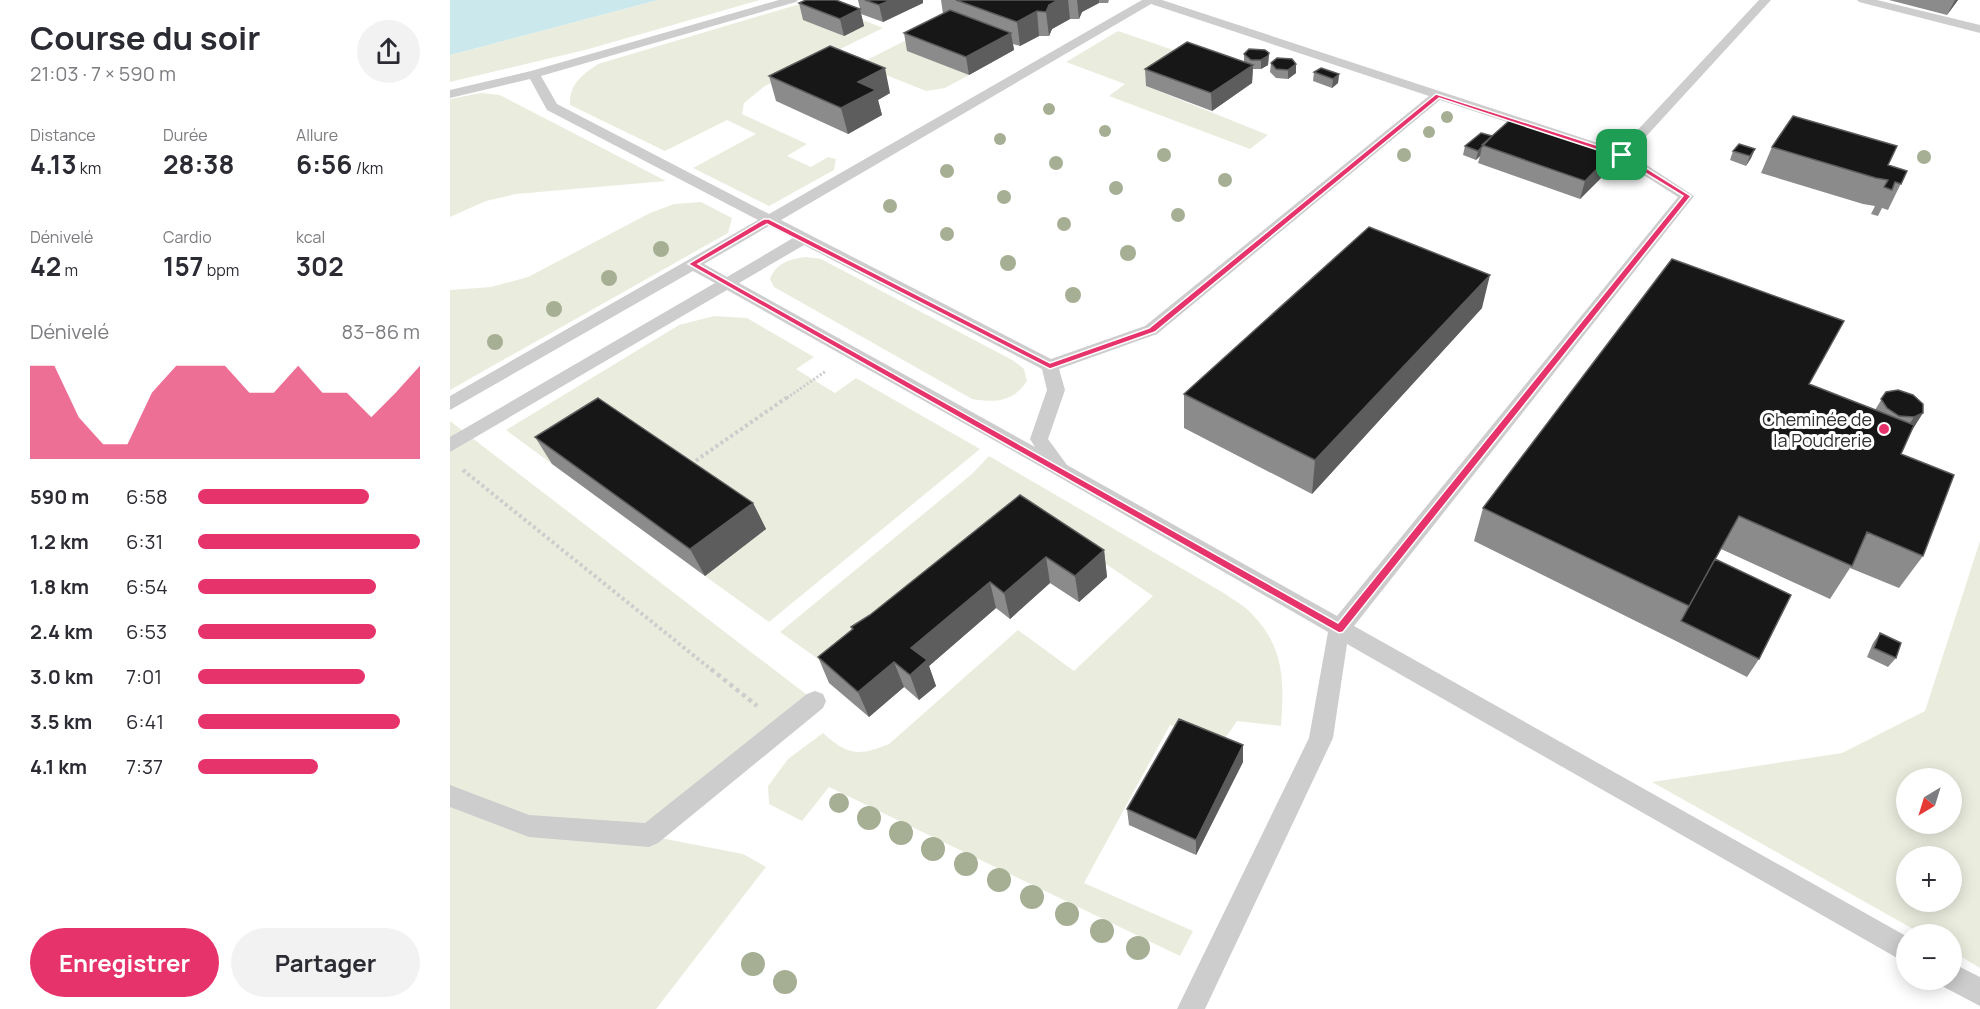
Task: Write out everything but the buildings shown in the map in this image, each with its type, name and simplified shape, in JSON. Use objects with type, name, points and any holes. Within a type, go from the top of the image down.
[{"type":"lane","points":[[450,94],[534,75],[792,0]]},
{"type":"lane","points":[[450,404],[1150,0],[1622,155],[1688,196],[1339,629],[1321,738],[1191,1009]]},
{"type":"lane","points":[[1622,155],[1765,0]]},
{"type":"lane","points":[[1863,0],[1980,29]]},
{"type":"lane","points":[[534,75],[552,107],[1050,366],[1152,330],[1438,95]]},
{"type":"lane","points":[[450,445],[803,239]]},
{"type":"lane","points":[[692,264],[1896,944]]},
{"type":"lane","points":[[1050,366],[1056,390],[1039,439],[1059,470]]},
{"type":"lane","points":[[450,796],[529,826],[649,835],[815,701]]},
{"type":"lane","points":[[1962,982],[1980,992]]},
{"type":"path","points":[[681,471],[851,354]]},
{"type":"path","points":[[459,467],[783,727]]},
{"type":"shaded area","points":[[658,0],[760,0],[585,50],[450,82],[450,55]]},
{"type":"shaded area","points":[[813,0],[883,28],[765,86],[744,103],[742,114],[807,144],[787,156],[811,167],[828,157],[836,159],[834,170],[769,206],[693,168],[756,134],[727,120],[665,151],[570,105],[574,86],[582,76],[598,64]]},
{"type":"shaded area","points":[[940,23],[969,75],[945,88],[926,91],[859,64]]},
{"type":"shaded area","points":[[1118,31],[1182,53],[1146,86],[1268,135],[1250,149],[1109,96],[1125,84],[1066,62]]},
{"type":"shaded area","points":[[481,93],[500,95],[666,181],[516,194],[486,201],[450,217],[450,99]]},
{"type":"shaded area","points":[[701,202],[732,218],[728,233],[450,390],[450,290],[491,287],[528,277],[650,213],[674,204]]},
{"type":"shaded area","points":[[806,257],[821,259],[1014,361],[1024,369],[1027,381],[1010,397],[996,401],[972,399],[774,287],[770,279],[776,269],[789,261]]},
{"type":"shaded area","points":[[714,316],[747,318],[814,357],[796,369],[835,393],[856,378],[980,449],[769,622],[705,576],[765,529],[552,464],[506,430],[679,325]]},
{"type":"shaded area","points":[[450,421],[815,701],[650,836],[743,854],[766,867],[656,1009],[450,1009]]},
{"type":"shaded area","points":[[989,456],[1238,602],[1263,627],[1276,653],[1282,680],[1281,726],[1237,721],[1224,740],[1170,725],[1084,883],[1193,931],[1180,956],[829,787],[802,821],[769,804],[768,786],[788,759],[823,733],[840,746],[854,752],[870,751],[889,744],[1018,630],[1074,671],[1153,596],[1025,509],[828,666],[780,632],[972,474]]},
{"type":"shaded area","points":[[1980,541],[1980,968],[1962,957],[1962,924],[1904,924],[1652,782],[1842,753],[1925,711]]},
{"type":"water","points":[[450,0],[658,0],[450,55]]},
{"type":"place","name":"Cheminée de la Poudrerie","points":[[1884,429]]},
{"type":"route","points":[[1438,95],[1622,155],[1688,196],[1339,629],[692,264],[766,220],[1050,366],[1152,330],[1438,95]]}]
